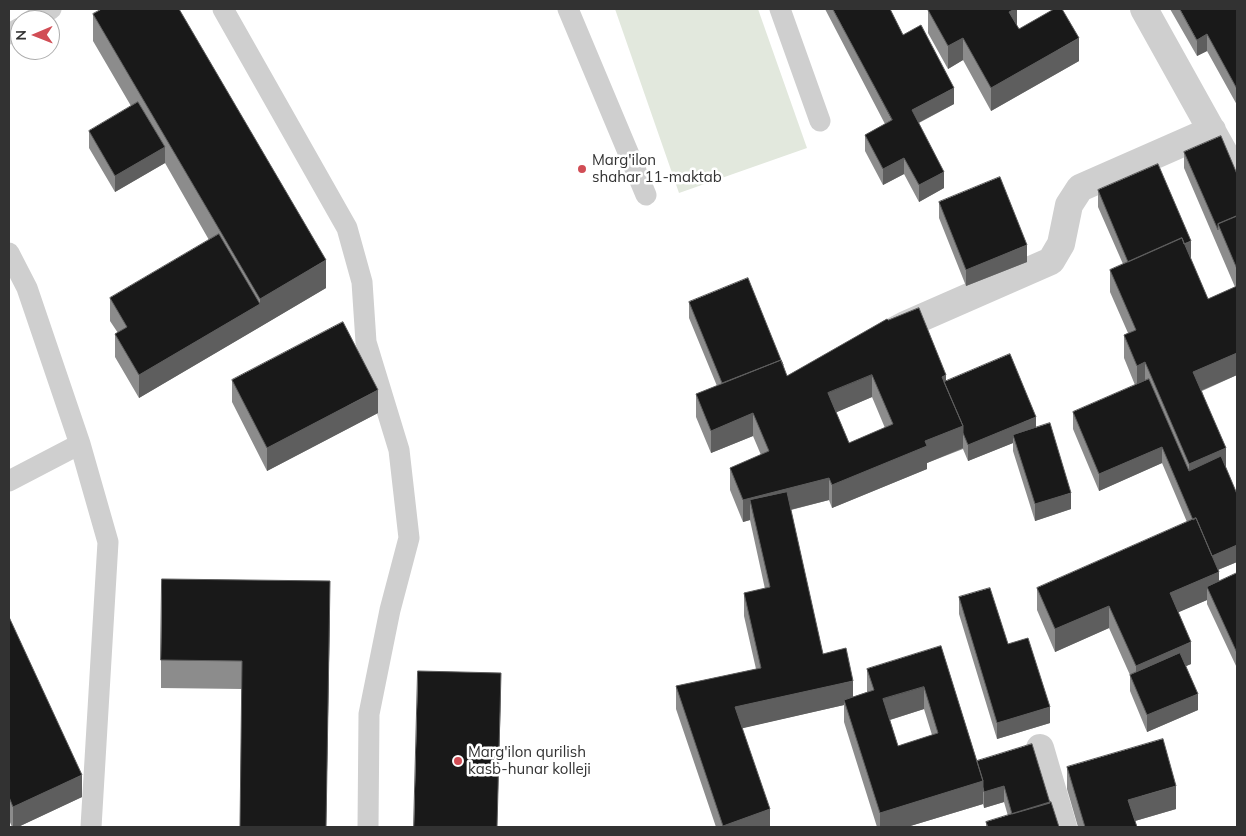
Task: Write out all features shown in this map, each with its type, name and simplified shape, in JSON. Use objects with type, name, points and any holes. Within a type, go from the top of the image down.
[{"type":"street","points":[[1144,9],[1237,176]]},
{"type":"street","points":[[871,344],[905,325],[1051,261],[1061,244],[1069,205],[1080,188],[1212,130]]},
{"type":"street","points":[[1040,748],[1064,827]]},
{"type":"lane","points":[[223,9],[347,228],[362,282],[366,342],[399,450],[409,538],[390,610],[369,714],[368,827]]},
{"type":"lane","points":[[568,9],[646,195]]},
{"type":"lane","points":[[780,9],[820,121]]},
{"type":"lane","points":[[9,253],[27,288],[80,444],[108,542],[91,827]]},
{"type":"lane","points":[[9,481],[80,444]]},
{"type":"shaded area","points":[[615,9],[758,9],[807,148],[679,193]]},
{"type":"building","points":[[102,9],[179,9],[326,260],[260,299],[93,14]]},
{"type":"building","points":[[833,9],[890,9],[903,35],[921,25],[954,88],[912,110],[944,172],[919,185],[904,158],[883,169],[865,135],[892,120]]},
{"type":"building","points":[[1015,9],[1009,12],[1019,29],[1054,9],[1062,9],[1079,38],[991,88],[963,38],[948,46],[928,10]]},
{"type":"building","points":[[1180,9],[1237,9],[1237,89],[1207,34],[1197,40]]},
{"type":"building","points":[[138,102],[165,147],[115,176],[89,131]]},
{"type":"building","points":[[1221,136],[1237,174],[1237,216],[1218,224],[1218,230],[1184,152]]},
{"type":"building","points":[[1158,164],[1191,241],[1184,244],[1182,238],[1128,262],[1098,190]]},
{"type":"building","points":[[1000,177],[1027,245],[966,270],[939,202]]},
{"type":"building","points":[[1237,216],[1237,269],[1218,224]]},
{"type":"building","points":[[219,234],[260,304],[139,375],[115,334],[127,327],[110,298]]},
{"type":"building","points":[[1182,238],[1208,299],[1237,286],[1237,353],[1193,372],[1226,448],[1189,464],[1145,362],[1137,366],[1124,335],[1136,330],[1110,270]]},
{"type":"building","points":[[748,278],[781,360],[722,383],[689,302]]},
{"type":"building","points":[[919,308],[946,375],[942,377],[963,426],[925,441],[927,446],[832,485],[829,478],[743,500],[730,468],[769,451],[753,413],[711,431],[696,394],[781,360],[787,376],[888,320]],"holes":[[[872,375],[893,424],[849,443],[828,393]]]},
{"type":"building","points":[[343,322],[378,390],[267,448],[232,380]]},
{"type":"building","points":[[1010,354],[1036,417],[968,445],[963,433],[963,426],[944,382]]},
{"type":"building","points":[[1149,379],[1189,471],[1221,456],[1237,494],[1237,545],[1212,556],[1196,518],[1193,520],[1162,447],[1099,474],[1073,412]]},
{"type":"building","points":[[1050,423],[1071,493],[1035,504],[1013,435]]},
{"type":"building","points":[[787,492],[823,654],[846,648],[853,681],[735,707],[770,809],[723,826],[676,686],[761,668],[744,593],[770,587],[750,500]]},
{"type":"building","points":[[1196,518],[1219,572],[1170,593],[1191,642],[1136,666],[1109,606],[1055,629],[1037,588]]},
{"type":"building","points":[[1237,573],[1237,653],[1207,587]]},
{"type":"building","points":[[162,579],[330,581],[326,827],[240,827],[242,661],[161,660]]},
{"type":"building","points":[[990,588],[1008,644],[1028,638],[1050,707],[997,723],[959,597]]},
{"type":"building","points":[[9,617],[82,775],[13,807],[9,797]]},
{"type":"building","points":[[941,646],[983,781],[880,813],[844,700],[874,690],[867,669]],"holes":[[[924,687],[938,733],[898,746],[883,699]]]},
{"type":"building","points":[[1180,653],[1198,694],[1147,715],[1130,675]]},
{"type":"building","name":"Marg'ilon qurilish kasb-hunar kolleji","points":[[418,671],[501,673],[497,827],[414,827]]},
{"type":"building","points":[[1163,739],[1176,786],[1128,800],[1137,827],[1085,827],[1067,767]]},
{"type":"building","points":[[1032,744],[1050,803],[1012,814],[1004,786],[984,792],[977,761]]},
{"type":"building","points":[[1051,802],[1059,827],[988,827],[986,822]]},
{"type":"place","name":"Marg'ilon shahar 11-maktab","points":[[582,169]]},
{"type":"place","name":"Marg'ilon qurilish kasb-hunar kolleji","points":[[458,761]]}]
